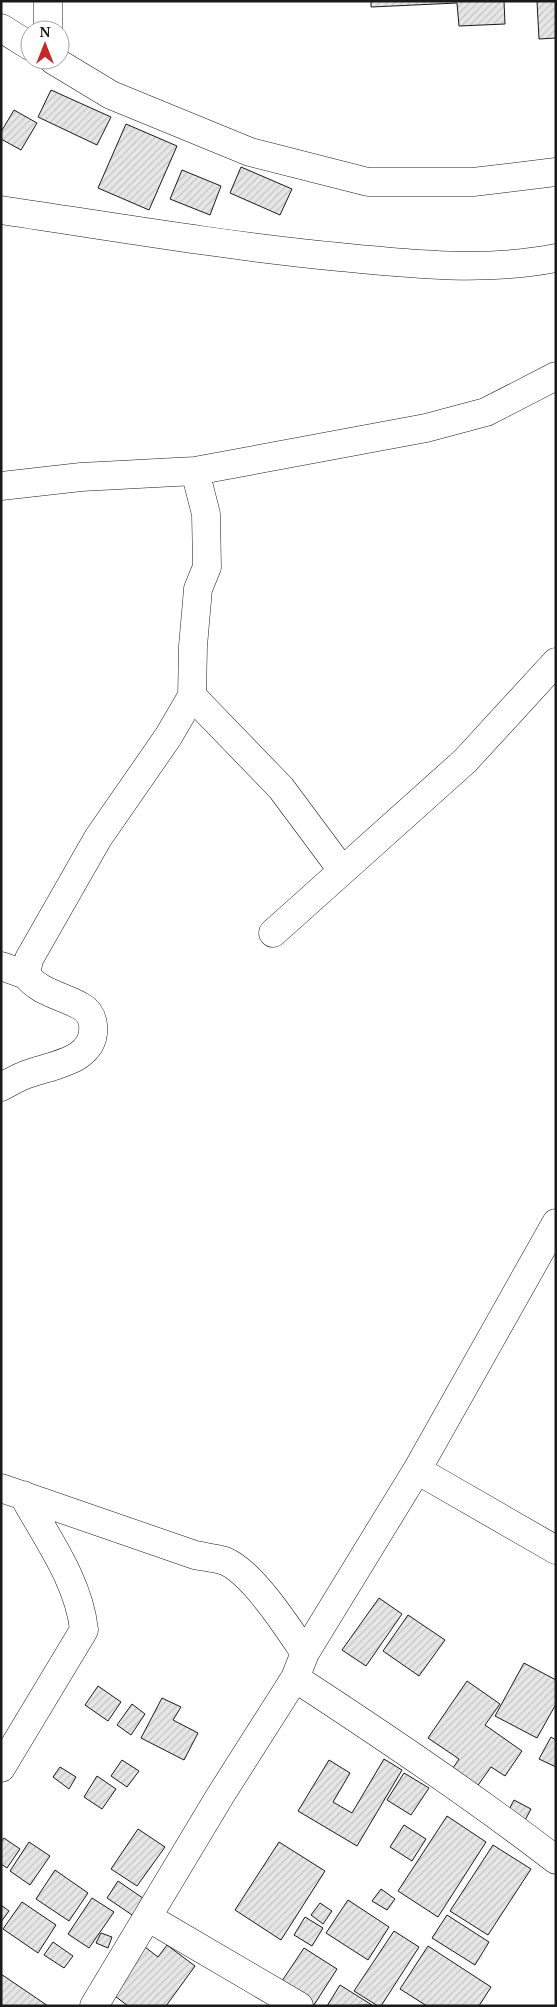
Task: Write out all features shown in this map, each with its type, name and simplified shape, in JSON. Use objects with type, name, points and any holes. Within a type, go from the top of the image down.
[{"type":"street","points":[[48,1],[48,20]]},
{"type":"street","points":[[1,28],[20,40]]},
{"type":"street","points":[[70,70],[111,95],[250,152],[368,182],[473,182],[556,172]]},
{"type":"street","points":[[1,210],[245,247],[378,261],[479,265],[538,262],[556,258]]},
{"type":"street","points":[[1,486],[81,477],[195,472],[435,426],[486,412],[556,376]]},
{"type":"street","points":[[1,1087],[25,1075],[79,1056],[89,1046],[94,1032],[92,1017],[83,1008],[35,986],[14,970],[29,959],[98,838],[168,737],[192,696],[193,646],[198,589],[207,567],[206,514],[195,472]]},
{"type":"street","points":[[273,933],[465,761],[556,662]]},
{"type":"street","points":[[192,696],[281,788],[342,870]]},
{"type":"street","points":[[94,2006],[417,1470],[555,1226]]},
{"type":"street","points":[[417,1470],[556,1550]]},
{"type":"street","points":[[12,1492],[195,1555],[226,1562],[253,1584],[300,1666],[415,1758],[556,1860]]},
{"type":"street","points":[[1,1768],[84,1630],[82,1614],[71,1582],[12,1492]]},
{"type":"street","points":[[148,1918],[300,2006]]},
{"type":"building","points":[[371,1],[504,1],[505,24],[459,26],[457,3],[371,7]]},
{"type":"building","points":[[537,1],[556,1],[556,38],[539,39]]},
{"type":"building","points":[[51,90],[111,117],[97,145],[38,117]]},
{"type":"building","points":[[14,110],[37,123],[21,150],[1,139],[1,132]]},
{"type":"building","points":[[126,124],[177,146],[149,210],[98,188]]},
{"type":"building","points":[[241,167],[292,189],[280,215],[230,193]]},
{"type":"building","points":[[182,170],[221,186],[210,215],[170,199]]},
{"type":"building","points":[[379,1598],[402,1614],[366,1666],[342,1650]]},
{"type":"building","points":[[408,1615],[445,1640],[419,1676],[383,1651]]},
{"type":"building","points":[[524,1663],[556,1680],[556,1704],[537,1738],[495,1716]]},
{"type":"building","points":[[467,1681],[500,1704],[485,1725],[522,1751],[505,1776],[491,1767],[476,1788],[451,1771],[459,1759],[428,1738]]},
{"type":"building","points":[[98,1686],[121,1702],[108,1721],[85,1705]]},
{"type":"building","points":[[162,1698],[181,1707],[173,1720],[198,1733],[184,1760],[141,1738]]},
{"type":"building","points":[[132,1704],[145,1714],[131,1735],[117,1725]]},
{"type":"building","points":[[551,1737],[556,1740],[556,1767],[539,1759]]},
{"type":"building","points":[[384,1759],[402,1770],[357,1846],[298,1811],[329,1760],[350,1773],[333,1802],[352,1813]]},
{"type":"building","points":[[122,1760],[139,1771],[127,1787],[111,1776]]},
{"type":"building","points":[[60,1767],[76,1777],[69,1789],[53,1777]]},
{"type":"building","points":[[404,1773],[429,1788],[411,1815],[387,1800]]},
{"type":"building","points":[[97,1776],[116,1789],[102,1809],[84,1797]]},
{"type":"building","points":[[514,1800],[531,1809],[522,1826],[505,1817]]},
{"type":"building","points":[[447,1816],[486,1842],[438,1917],[398,1891]]},
{"type":"building","points":[[404,1825],[426,1839],[412,1861],[390,1847]]},
{"type":"building","points":[[138,1829],[165,1847],[137,1886],[111,1869]]},
{"type":"building","points":[[4,1838],[20,1849],[7,1868],[1,1864],[1,1842]]},
{"type":"building","points":[[29,1842],[50,1856],[30,1885],[10,1871]]},
{"type":"building","points":[[279,1842],[325,1871],[281,1940],[235,1910]]},
{"type":"building","points":[[493,1845],[531,1869],[488,1935],[450,1911]]},
{"type":"building","points":[[55,1870],[88,1893],[69,1921],[36,1899]]},
{"type":"building","points":[[118,1881],[150,1903],[138,1919],[107,1898]]},
{"type":"building","points":[[381,1889],[395,1899],[387,1910],[372,1901]]},
{"type":"building","points":[[92,1898],[114,1912],[89,1948],[68,1934]]},
{"type":"building","points":[[348,1900],[389,1927],[368,1960],[326,1933]]},
{"type":"building","points":[[22,1902],[56,1925],[38,1953],[3,1929]]},
{"type":"building","points":[[320,1903],[332,1911],[323,1924],[311,1915]]},
{"type":"building","points":[[1,1905],[9,1911],[1,1922]]},
{"type":"building","points":[[447,1915],[489,1942],[475,1965],[432,1938]]},
{"type":"building","points":[[305,1917],[323,1928],[312,1946],[294,1935]]},
{"type":"building","points":[[394,1931],[419,1947],[381,2006],[378,2006],[354,1991]]},
{"type":"building","points":[[101,1933],[112,1937],[108,1948],[96,1943]]},
{"type":"building","points":[[53,1942],[73,1956],[64,1968],[44,1955]]},
{"type":"building","points":[[167,1945],[195,1966],[166,2006],[128,2006],[111,1993],[145,1947],[158,1957]]},
{"type":"building","points":[[428,1946],[491,1987],[479,2006],[427,2006],[400,1989]]},
{"type":"building","points":[[304,1948],[337,1969],[314,2005],[280,1984]]},
{"type":"building","points":[[1,1974],[48,2006],[1,2006]]},
{"type":"building","points":[[340,1985],[372,2005],[327,2006]]}]
